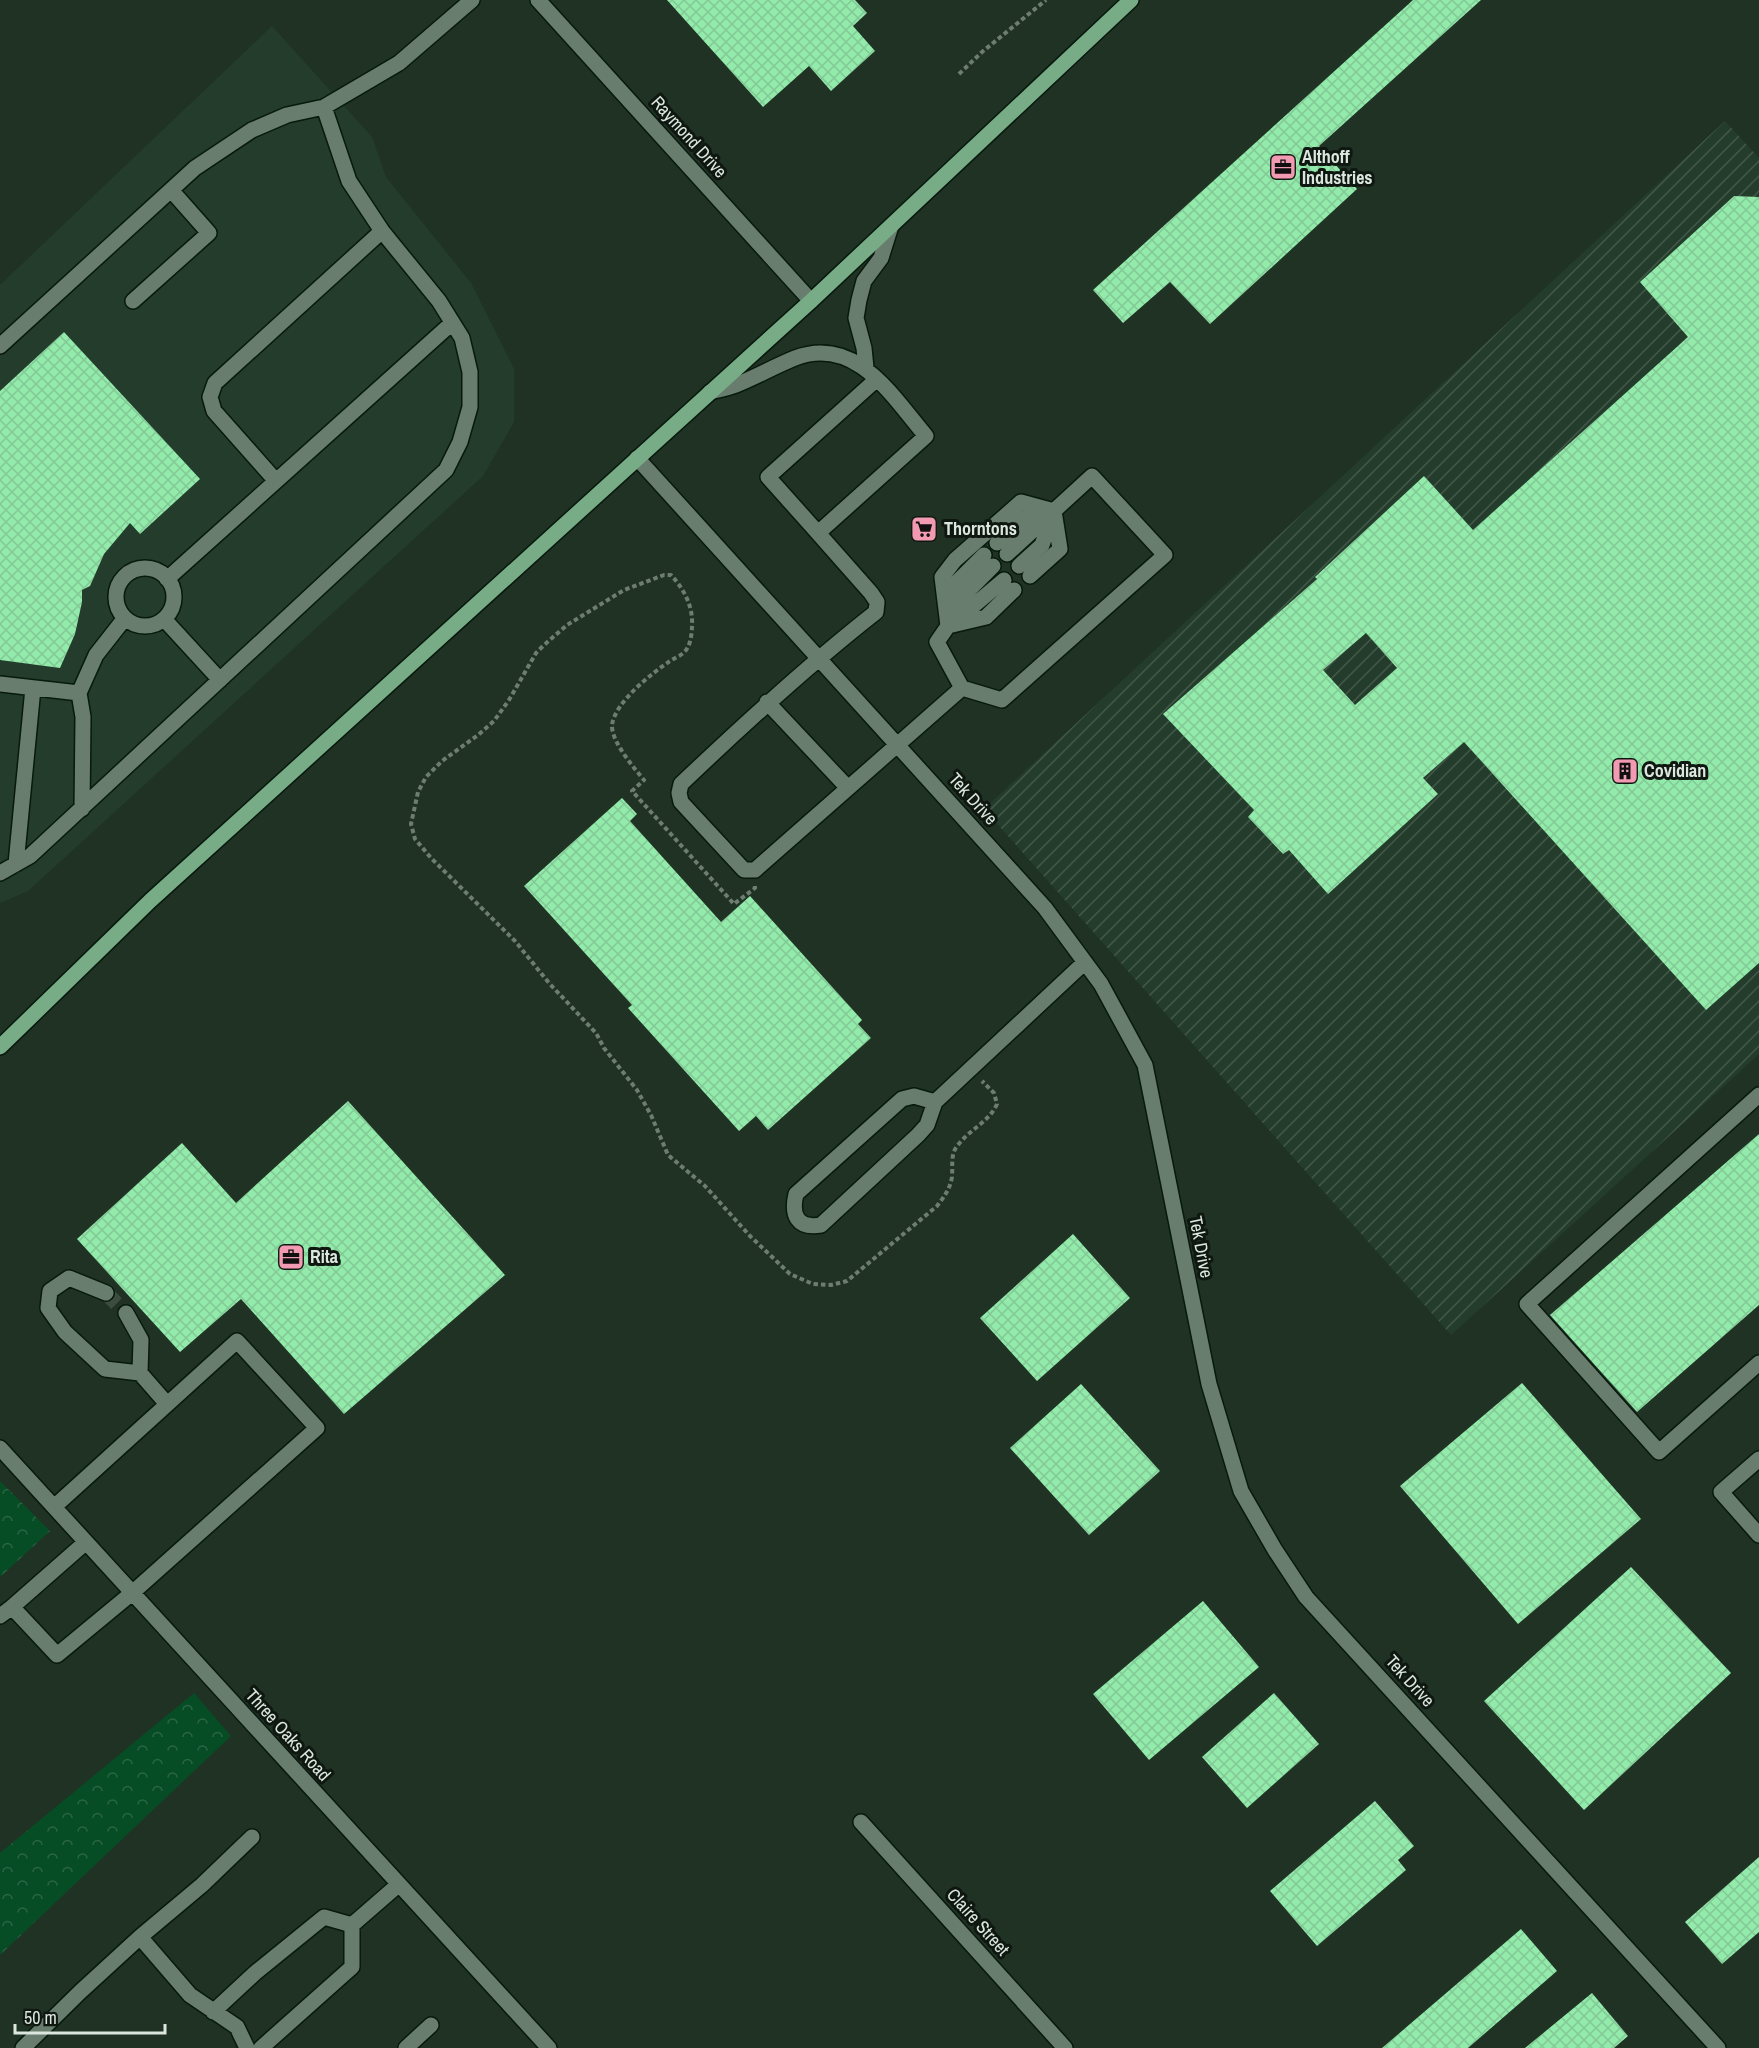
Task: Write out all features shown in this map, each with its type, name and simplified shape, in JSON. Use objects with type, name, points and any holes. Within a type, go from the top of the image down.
[{"type":"main road","points":[[0,1047],[150,901],[811,301],[1131,0]]},
{"type":"street","points":[[0,346],[195,168],[252,130],[287,115],[324,107],[399,63],[472,0]]},
{"type":"street","name":"Raymond Drive","points":[[538,0],[811,301]]},
{"type":"street","points":[[0,873],[30,856],[446,470],[460,442],[470,407],[470,372],[462,338],[438,301],[382,231],[349,181],[324,107]]},
{"type":"street","points":[[133,302],[209,233],[171,190]]},
{"type":"street","points":[[871,374],[856,318],[864,281],[881,258],[891,226]]},
{"type":"street","points":[[276,481],[214,411],[210,397],[215,383],[382,231]]},
{"type":"street","points":[[167,579],[453,323]]},
{"type":"street","points":[[710,392],[736,385],[796,358],[814,353],[834,354],[850,359],[871,374],[926,436],[818,533]]},
{"type":"street","points":[[871,374],[768,477],[872,592],[877,602],[876,612],[767,702],[681,784],[679,793],[681,801],[744,870],[755,870],[962,688]]},
{"type":"street","name":"Tek Drive","points":[[637,458],[1044,908],[1101,984],[1144,1065],[1209,1384],[1246,1501],[1306,1597],[1718,2048]]},
{"type":"street","points":[[988,561],[937,642],[962,688],[1002,700],[1165,555],[1092,476],[1054,511],[1002,548]]},
{"type":"street","points":[[948,626],[942,577],[955,560],[1021,502],[1054,511]]},
{"type":"street","points":[[1025,571],[1060,549],[1054,511]]},
{"type":"street","points":[[140,568],[160,572],[167,579],[174,597],[173,607],[164,619],[151,626],[141,626],[132,624],[125,618],[117,602],[116,593],[124,577],[140,568]]},
{"type":"street","points":[[948,626],[987,616],[1009,585]]},
{"type":"street","points":[[82,809],[83,717],[79,693],[96,654],[125,618]]},
{"type":"street","points":[[164,619],[220,680]]},
{"type":"street","points":[[0,684],[79,693]]},
{"type":"street","points":[[16,864],[33,688]]},
{"type":"street","points":[[767,702],[848,788]]},
{"type":"street","points":[[935,1102],[914,1096],[902,1099],[796,1194],[795,1215],[802,1223],[812,1226],[820,1225],[829,1218],[918,1135],[927,1125],[935,1102],[1085,962]]},
{"type":"street","points":[[1759,1095],[1527,1304],[1659,1452],[1759,1363]]},
{"type":"street","points":[[106,1293],[69,1278],[50,1291],[48,1308],[65,1332],[105,1369],[140,1373],[167,1404]]},
{"type":"street","points":[[126,1313],[141,1340],[140,1373]]},
{"type":"street","points":[[12,1607],[57,1655],[132,1593],[316,1428],[237,1341],[54,1507]]},
{"type":"street","name":"Three Oaks Road","points":[[0,1448],[549,2048]]},
{"type":"street","points":[[1759,1459],[1721,1492],[1759,1535]]},
{"type":"street","points":[[0,1616],[86,1542]]},
{"type":"street","name":"Claire Street","points":[[861,1822],[1065,2048]]},
{"type":"street","points":[[23,2048],[80,1992],[202,1885],[252,1837]]},
{"type":"street","points":[[261,2048],[352,1967],[352,1925],[398,1885]]},
{"type":"street","points":[[213,2012],[255,1973],[324,1917],[352,1925]]},
{"type":"street","points":[[140,1937],[190,1995],[237,2027],[247,2048]]},
{"type":"street","points":[[406,2048],[431,2025]]},
{"type":"path","points":[[959,74],[982,52],[1046,0]]},
{"type":"path","points":[[750,871],[755,888],[734,904],[632,791],[644,780],[628,762],[615,737],[612,725],[616,713],[630,692],[688,648],[692,635],[693,615],[687,598],[671,575],[652,578],[624,590],[567,625],[544,645],[536,653],[494,721],[426,777],[418,792],[412,812],[411,824],[415,838],[431,858],[515,941],[549,983],[596,1033],[604,1048],[637,1090],[668,1155],[705,1186],[750,1236],[790,1274],[813,1284],[831,1285],[847,1281],[937,1206],[947,1193],[952,1178],[952,1158],[957,1145],[993,1114],[997,1104],[994,1093],[971,1069]]},
{"type":"shaded area","points":[[272,26],[372,137],[386,177],[471,283],[514,369],[514,422],[483,476],[28,891],[0,903],[0,285]]},
{"type":"shaded area","points":[[1725,121],[1759,158],[1759,1054],[1451,1335],[984,809]]},
{"type":"green space","points":[[0,1481],[50,1531],[0,1577]]},
{"type":"green space","points":[[194,1693],[231,1736],[0,1955],[0,1853]]},
{"type":"building","points":[[667,0],[855,0],[867,13],[853,26],[875,51],[831,91],[809,66],[763,107]]},
{"type":"building","name":"Althoff Industries","points":[[1413,0],[1481,0],[1319,146],[1357,189],[1210,324],[1170,282],[1123,323],[1093,290]]},
{"type":"building","name":"Covidian","points":[[1734,196],[1759,197],[1759,963],[1706,1010],[1464,742],[1423,778],[1438,794],[1328,894],[1289,850],[1283,854],[1248,817],[1254,810],[1163,714],[1317,579],[1315,577],[1424,476],[1473,530],[1688,337],[1640,282]],"holes":[[[1366,633],[1397,668],[1355,705],[1323,670]]]},
{"type":"building","points":[[64,332],[200,479],[140,534],[130,523],[104,554],[90,586],[82,590],[82,602],[75,634],[60,668],[0,660],[0,391]]},
{"type":"building","points":[[622,798],[637,814],[630,821],[721,922],[750,896],[862,1020],[858,1024],[871,1038],[768,1130],[756,1116],[739,1131],[628,1008],[632,1005],[524,886]]},
{"type":"building","name":"Rita","points":[[348,1101],[505,1275],[344,1414],[241,1299],[180,1352],[77,1239],[182,1143],[236,1203]]},
{"type":"building","points":[[1759,1134],[1759,1305],[1637,1412],[1550,1315]]},
{"type":"building","points":[[1073,1234],[1130,1298],[1037,1381],[980,1318]]},
{"type":"building","points":[[1522,1383],[1641,1519],[1518,1624],[1400,1486]]},
{"type":"building","points":[[1081,1384],[1160,1471],[1089,1535],[1010,1448]]},
{"type":"building","points":[[1631,1567],[1731,1673],[1584,1810],[1484,1701]]},
{"type":"building","points":[[1203,1601],[1259,1667],[1149,1760],[1093,1694]]},
{"type":"building","points":[[1274,1693],[1319,1744],[1247,1808],[1202,1757]]},
{"type":"building","points":[[1375,1801],[1414,1846],[1398,1860],[1406,1870],[1317,1946],[1270,1891]]},
{"type":"building","points":[[1759,1857],[1759,1932],[1722,1964],[1685,1922]]},
{"type":"building","points":[[1521,1929],[1557,1971],[1468,2048],[1382,2048]]},
{"type":"building","points":[[1592,1993],[1628,2036],[1614,2048],[1525,2048]]},
{"type":"tunnel","points":[[106,1293],[126,1313]]},
{"type":"place","name":"Althoff Industries","points":[[1283,167]]},
{"type":"place","name":"Thorntons","points":[[924,529]]},
{"type":"place","name":"Covidian","points":[[1625,771]]},
{"type":"place","name":"Rita","points":[[291,1257]]}]
